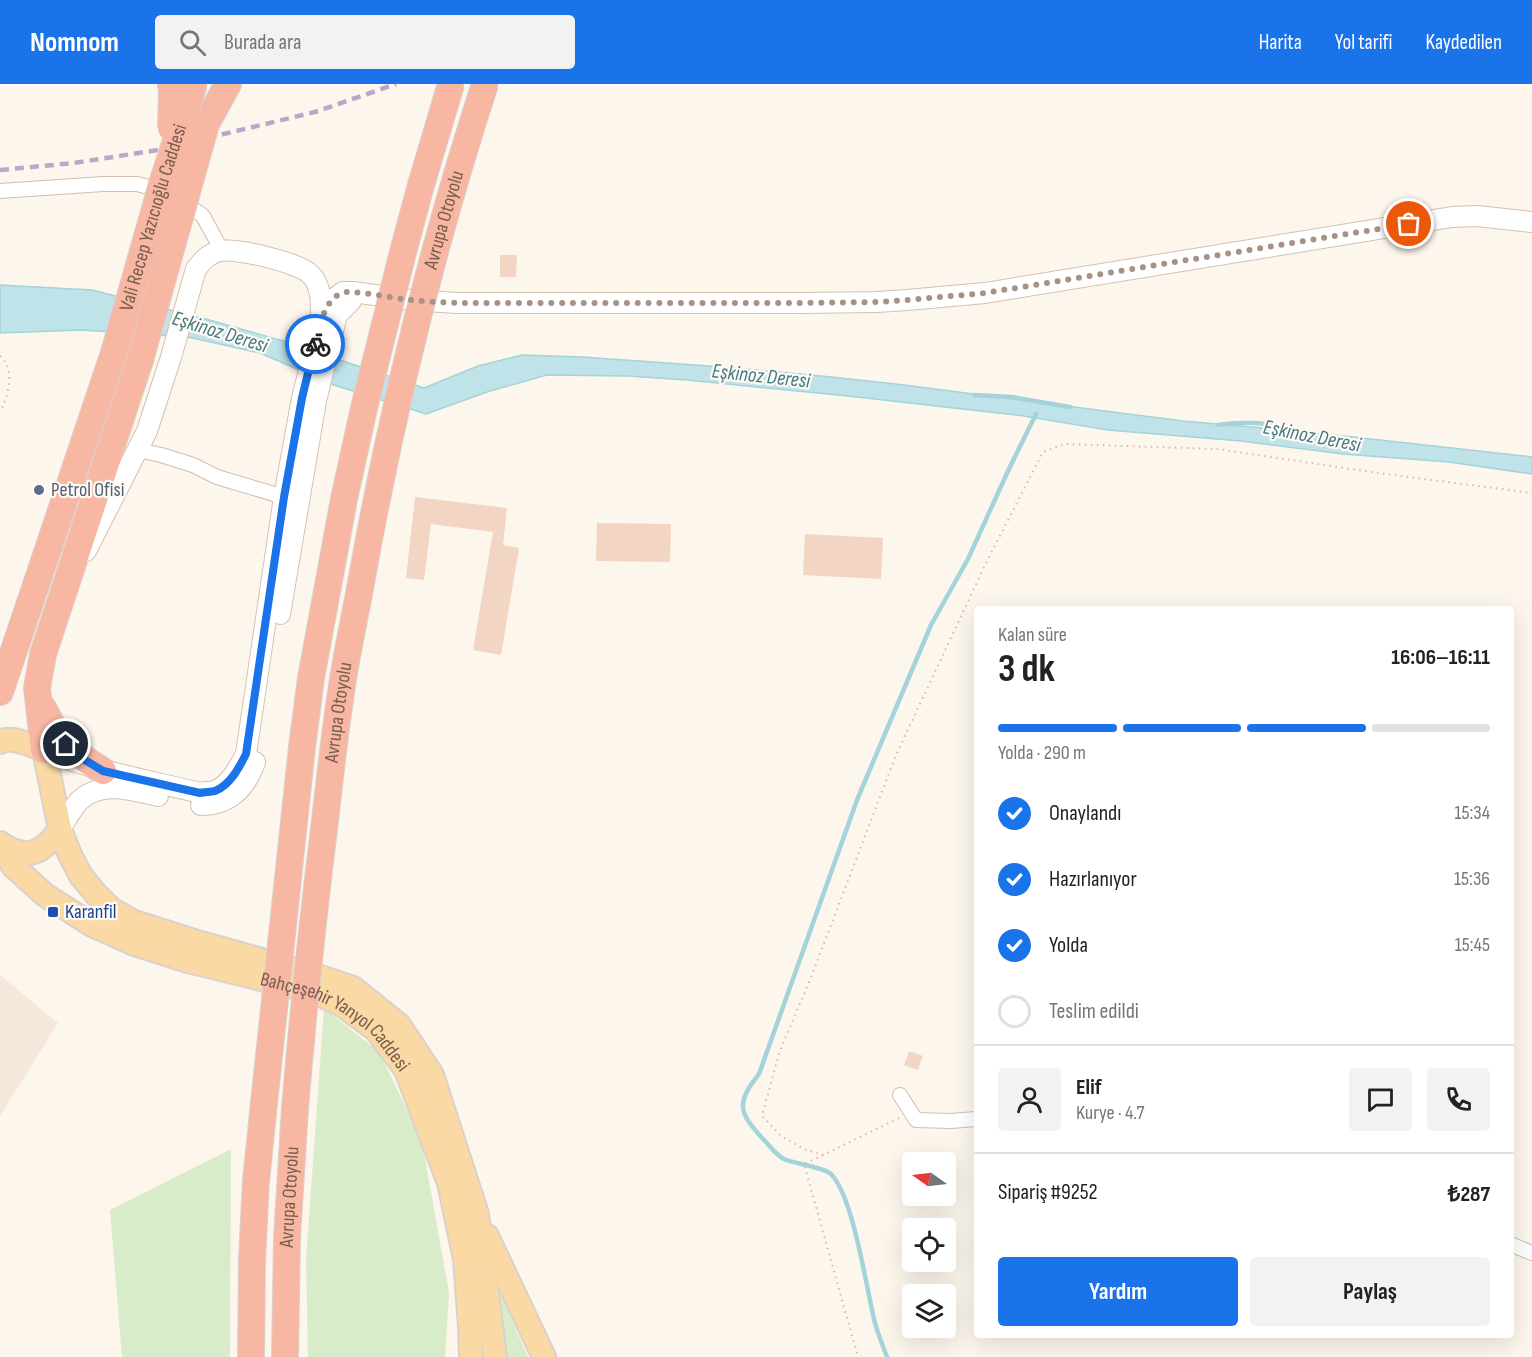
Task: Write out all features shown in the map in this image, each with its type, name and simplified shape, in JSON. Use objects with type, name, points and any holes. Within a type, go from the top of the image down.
[{"type":"highway","points":[[162,184],[171,128],[172,88],[170,84]]},
{"type":"highway","name":"Vali Recep Yazıcıoğlu Caddesi","points":[[0,692],[7,645],[114,353],[162,184],[194,84]]},
{"type":"highway","name":"Vali Recep Yazıcıoğlu Caddesi","points":[[44,750],[37,698],[43,654],[140,360],[206,124],[214,84]]},
{"type":"highway","points":[[206,124],[228,84]]},
{"type":"highway","name":"Avrupa Otoyolu","points":[[251,1357],[255,1192],[270,1035],[311,678],[364,408],[403,252],[451,84]]},
{"type":"highway","name":"Avrupa Otoyolu","points":[[285,1357],[287,1238],[302,1017],[341,695],[370,530],[395,414],[435,247],[485,84]]},
{"type":"highway","points":[[37,698],[56,732],[66,744],[80,757],[103,771]]},
{"type":"main road","points":[[0,742],[5,739],[20,742],[103,771],[200,793],[215,791],[226,784],[237,771],[246,754],[284,497],[309,399],[323,333],[324,312],[332,300],[342,292],[457,303],[888,302],[985,293],[1452,217],[1477,216],[1532,222]]},
{"type":"main road","points":[[56,609],[147,431],[171,357],[195,269],[205,257],[222,251],[245,252],[300,267],[311,274],[318,285],[323,333]]},
{"type":"main road","points":[[0,843],[19,853],[28,854],[39,850],[47,845],[60,829],[78,802],[103,788],[116,788],[204,806],[233,797],[243,786],[254,764],[309,399]]},
{"type":"main road","name":"Bahçeşehir Yanyol Caddesi","points":[[44,750],[60,829],[81,876],[111,909],[134,922],[353,988],[399,1025],[432,1075],[477,1214],[495,1357]]},
{"type":"main road","name":"Bahçeşehir Yanyol Caddesi","points":[[0,848],[14,867],[45,895],[92,925],[132,943],[189,961],[314,992],[342,1005],[376,1030],[406,1070],[449,1183],[465,1260],[471,1357]]},
{"type":"main road","points":[[477,1214],[544,1357]]},
{"type":"street","points":[[0,191],[137,184],[181,199],[203,216],[222,251]]},
{"type":"street","points":[[138,450],[193,465],[217,477],[284,497]]},
{"type":"street","points":[[900,1095],[916,1120],[974,1119]]},
{"type":"street","points":[[1514,1246],[1532,1253]]},
{"type":"path","points":[[0,356],[7,364],[9,381],[7,396],[0,412]]},
{"type":"path","points":[[823,1155],[804,1149],[781,1136],[762,1116],[779,1053],[814,969],[896,755],[987,561],[1043,452],[1064,444],[1218,448],[1378,473],[1532,493]]},
{"type":"path","points":[[858,1357],[804,1164],[911,1113]]},
{"type":"shaded area","points":[[0,975],[58,1023],[0,1116]]},
{"type":"green space","points":[[324,1008],[379,1052],[422,1141],[449,1293],[445,1357],[308,1357],[306,1259]]},
{"type":"green space","points":[[231,1149],[230,1357],[122,1357],[110,1210]]},
{"type":"green space","points":[[500,1293],[528,1357],[506,1357]]},
{"type":"water","points":[[0,285],[92,290],[283,341],[424,388],[478,366],[522,355],[709,366],[896,384],[1183,421],[1299,431],[1532,457],[1532,474],[1449,462],[1343,454],[1241,441],[1108,430],[1024,416],[848,396],[628,376],[547,375],[490,391],[426,414],[334,385],[260,353],[188,337],[81,330],[0,333]]},
{"type":"building","points":[[500,255],[517,255],[516,277],[500,277]]},
{"type":"building","points":[[415,497],[507,508],[503,545],[519,548],[501,655],[473,650],[493,532],[431,524],[424,580],[406,578]]},
{"type":"building","points":[[597,523],[671,524],[670,562],[596,561]]},
{"type":"building","points":[[805,534],[883,538],[881,579],[803,575]]},
{"type":"building","points":[[909,1051],[923,1056],[918,1070],[904,1065]]},
{"type":"waterway","name":"Eşkinoz Deresi","points":[[974,395],[1012,397],[1070,407]]},
{"type":"waterway","points":[[887,1357],[875,1323],[853,1222],[839,1186],[831,1174],[779,1156],[749,1123],[743,1108],[743,1101],[759,1074],[857,800],[931,625],[968,559],[1036,414]]},
{"type":"waterway","name":"Eşkinoz Deresi","points":[[1218,425],[1259,423],[1299,432]]},
{"type":"railway","points":[[0,170],[74,163],[158,150],[315,112],[396,84]]},
{"type":"way so far","points":[[315,344],[324,312],[332,300],[342,292],[457,303],[878,302],[985,293],[1409,224]]},
{"type":"place","name":"Petrol Ofisi","points":[[39,490]]},
{"type":"place","name":"Karanfil","points":[[53,912]]},
{"type":"route","points":[[66,744],[80,757],[103,771],[200,793],[215,791],[226,784],[237,771],[246,754],[284,497],[302,398],[315,344]]}]
